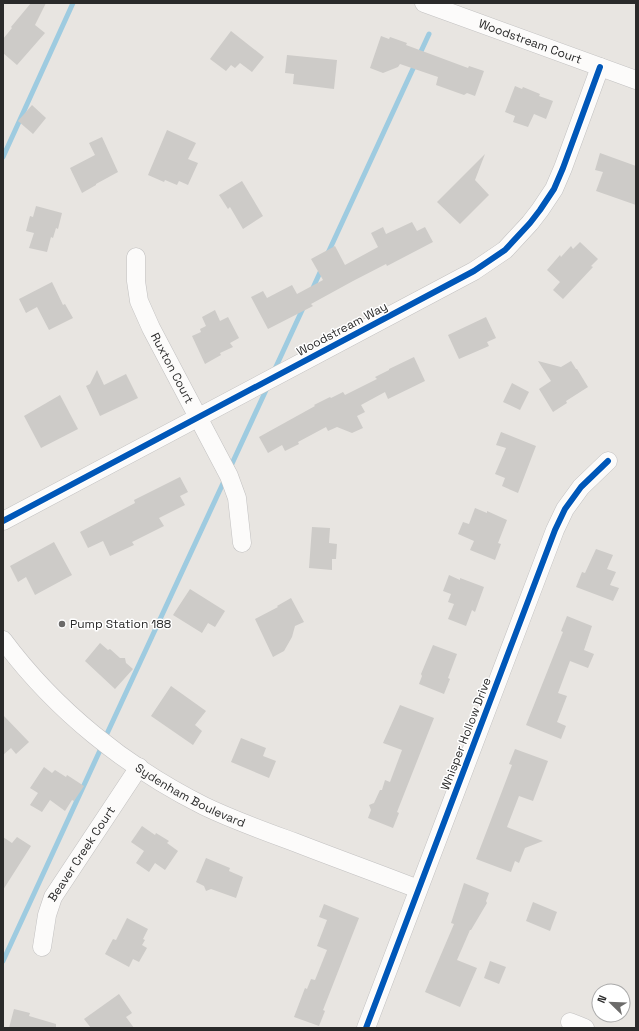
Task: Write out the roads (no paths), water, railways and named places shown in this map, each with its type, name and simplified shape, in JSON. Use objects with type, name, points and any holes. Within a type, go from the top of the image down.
[{"type":"street","name":"Woodstream Court","points":[[424,3],[636,80]]},
{"type":"street","name":"Woodstream Way","points":[[3,521],[474,271],[504,250],[530,223],[554,189],[600,67]]},
{"type":"street","name":"Ruxton Court","points":[[136,257],[136,281],[139,301],[151,328],[229,476],[237,498],[242,543]]},
{"type":"street","name":"Whisper Hollow Drive","points":[[366,1028],[555,530],[565,509],[581,487],[608,461]]},
{"type":"street","name":"Sydenham Boulevard","points":[[3,640],[32,676],[77,721],[115,751],[170,788],[205,806],[252,826],[418,889]]},
{"type":"street","name":"Beaver Creek Court","points":[[42,947],[47,915],[53,897],[139,767]]},
{"type":"waterway","points":[[3,157],[73,3]]},
{"type":"waterway","points":[[328,253],[429,34]]},
{"type":"waterway","points":[[312,290],[322,268]]},
{"type":"waterway","points":[[274,371],[304,306]]},
{"type":"waterway","points":[[230,468],[267,388]]},
{"type":"waterway","points":[[105,738],[225,479]]},
{"type":"waterway","points":[[3,961],[102,746]]},
{"type":"place","name":"Pump Station 188","points":[[62,624]]}]
